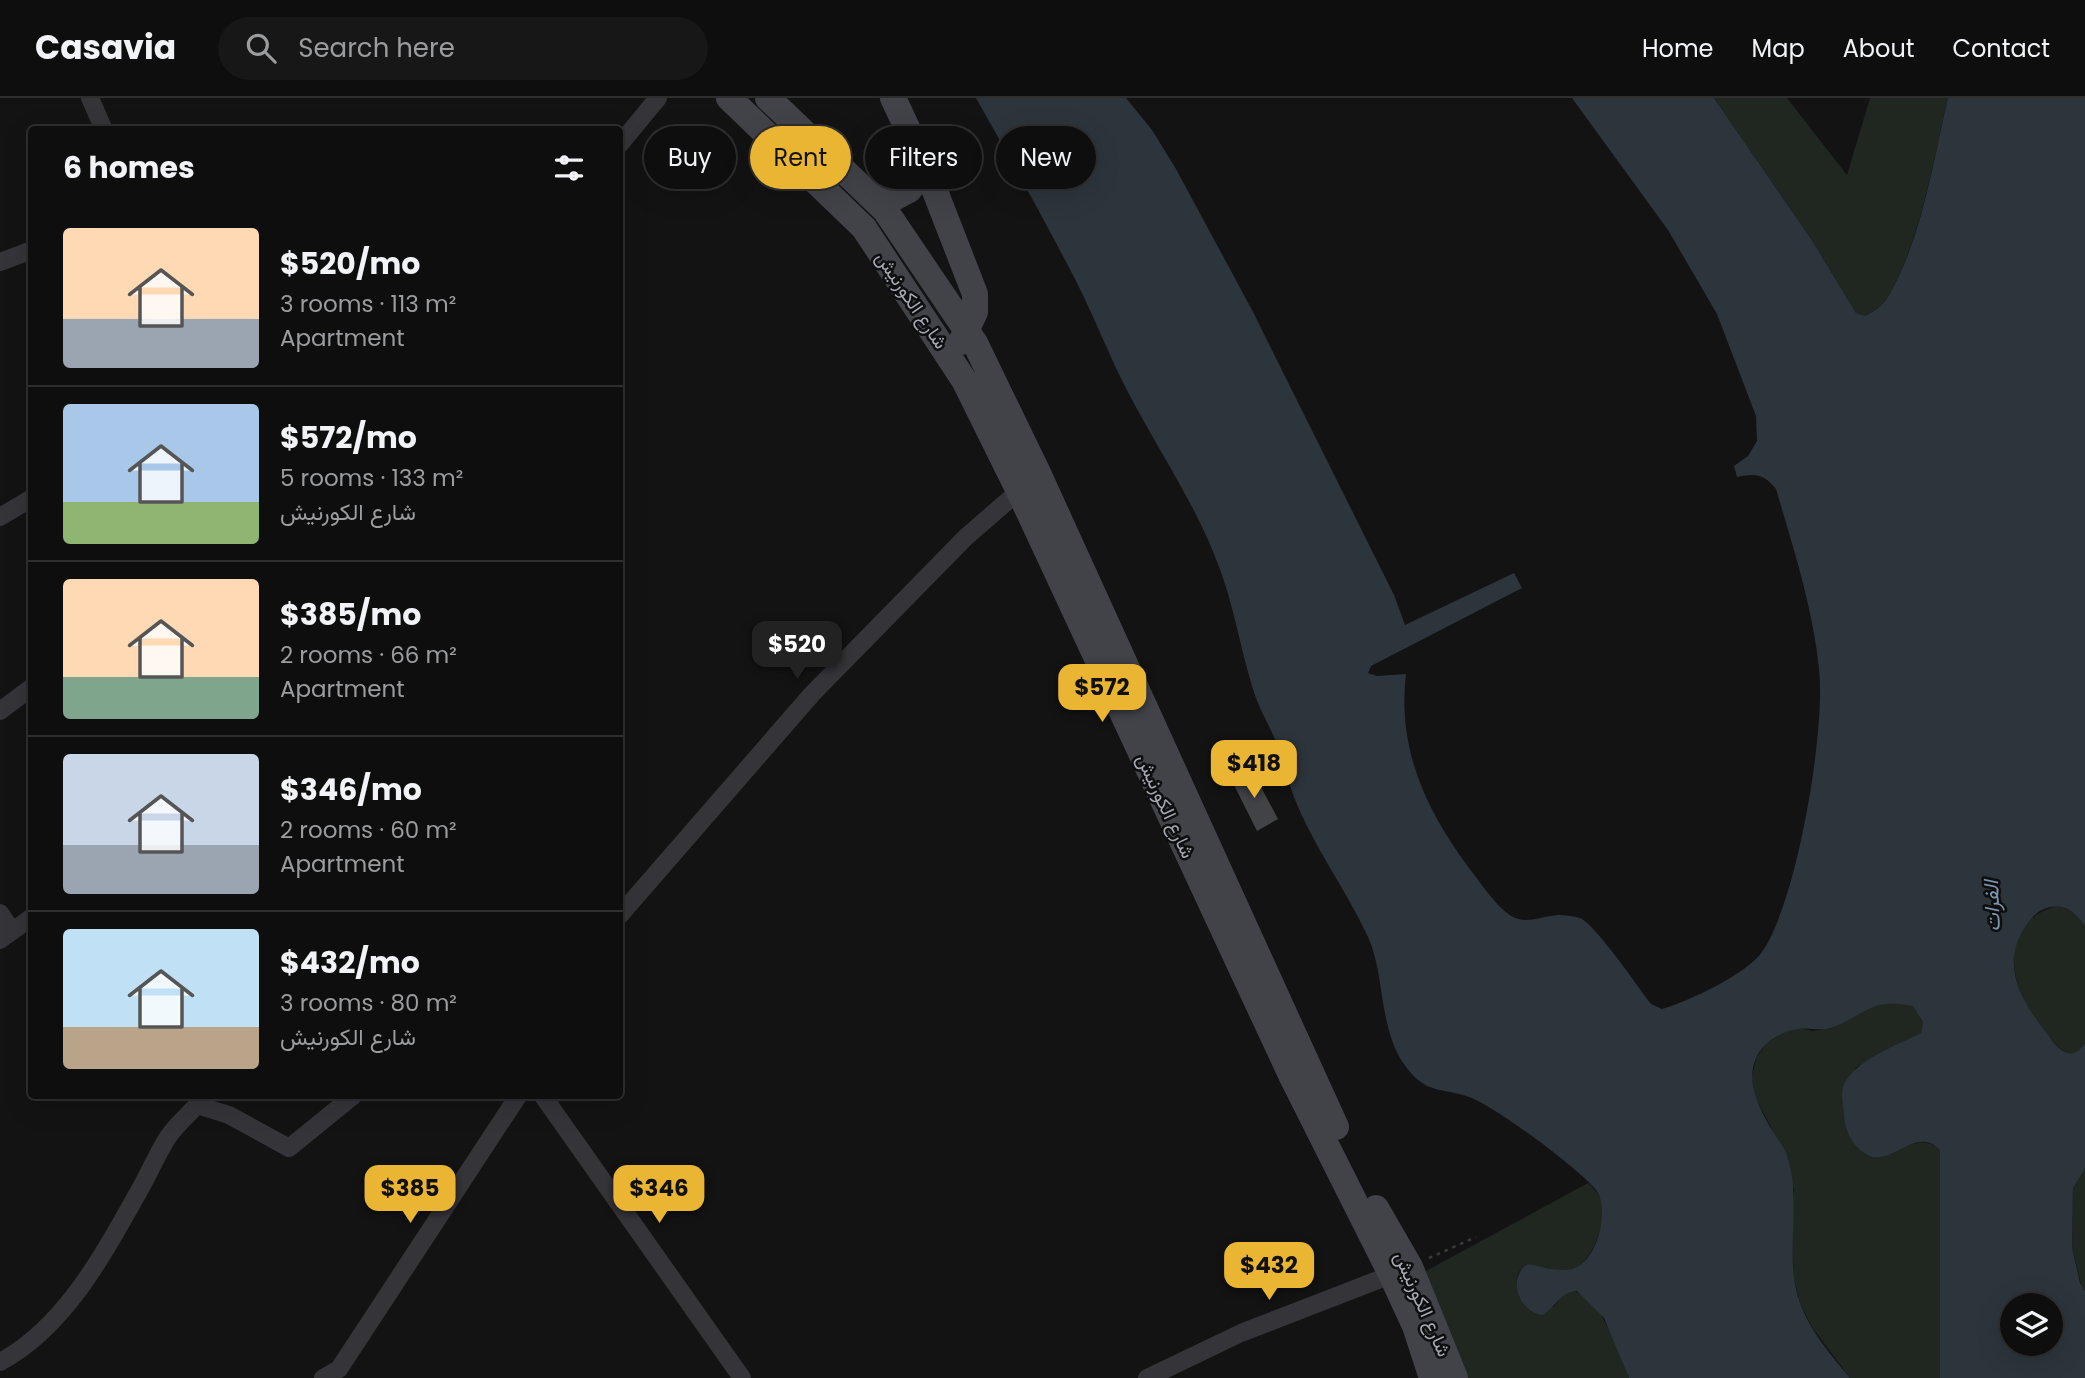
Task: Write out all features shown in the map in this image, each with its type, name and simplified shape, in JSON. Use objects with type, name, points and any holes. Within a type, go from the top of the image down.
[{"type":"main road","name":"شارع الكورنيش","points":[[729,98],[864,228],[952,359],[1019,491],[1292,1077],[1401,1271],[1432,1378]]},
{"type":"main road","name":"شارع الكورنيش","points":[[768,98],[885,210],[984,360],[1038,473],[1355,1172],[1455,1378]]},
{"type":"main road","points":[[893,98],[906,126]]},
{"type":"main road","points":[[869,195],[892,199],[910,189]]},
{"type":"main road","points":[[934,189],[975,294],[975,312],[952,359]]},
{"type":"street","points":[[90,98],[102,126]]},
{"type":"street","points":[[623,140],[659,98]]},
{"type":"street","points":[[0,262],[28,252]]},
{"type":"street","points":[[623,912],[811,694],[966,537],[1019,491]]},
{"type":"street","points":[[0,517],[28,500]]},
{"type":"street","points":[[0,711],[28,690]]},
{"type":"street","points":[[0,913],[6,936],[28,920]]},
{"type":"street","points":[[0,1362],[13,1355],[47,1327],[74,1298],[134,1200],[169,1135],[197,1105],[229,1115],[289,1148],[349,1099]]},
{"type":"street","points":[[323,1378],[338,1369],[516,1099]]},
{"type":"street","points":[[544,1099],[742,1378]]},
{"type":"street","points":[[1147,1378],[1241,1334],[1401,1271]]},
{"type":"path","points":[[1401,1271],[1476,1237]]},
{"type":"shaded area","points":[[1714,98],[1787,98],[1847,175],[1870,98],[1948,98],[1918,225],[1900,273],[1885,302],[1879,307],[1865,316],[1856,313],[1813,242]]},
{"type":"shaded area","points":[[2056,906],[2073,913],[2085,926],[2085,1043],[2073,1054],[2058,1047],[2031,1015],[2015,974],[2015,945],[2020,933],[2028,922],[2040,913]]},
{"type":"shaded area","points":[[1895,1002],[1913,1005],[1923,1022],[1921,1033],[1855,1068],[1881,1156],[1919,1143],[1933,1145],[1940,1150],[1940,1378],[1850,1378],[1812,1327],[1800,1303],[1794,1278],[1794,1189],[1772,1129],[1755,1097],[1752,1077],[1756,1058],[1767,1043],[1783,1032],[1800,1028],[1812,1031],[1832,1028],[1875,1004]]},
{"type":"shaded area","points":[[2085,1169],[2085,1291],[2072,1247],[2073,1188]]},
{"type":"shaded area","points":[[1588,1183],[1601,1199],[1603,1212],[1597,1240],[1587,1257],[1582,1264],[1570,1270],[1528,1264],[1518,1275],[1517,1288],[1520,1298],[1554,1307],[1561,1297],[1570,1291],[1590,1301],[1607,1326],[1629,1378],[1459,1378],[1424,1272]]},
{"type":"water","name":"الفرات","points":[[976,98],[1126,98],[1152,130],[1176,169],[1252,310],[1394,595],[1405,625],[1514,573],[1522,588],[1371,666],[1368,673],[1377,676],[1406,674],[1406,729],[1419,779],[1441,827],[1495,901],[1505,912],[1517,919],[1558,915],[1580,918],[1606,944],[1651,1004],[1662,1009],[1701,994],[1744,969],[1762,952],[1775,928],[1787,895],[1806,815],[1818,732],[1819,669],[1807,601],[1776,489],[1768,480],[1759,476],[1737,477],[1734,466],[1748,456],[1757,441],[1756,416],[1717,314],[1668,230],[1572,98],[1714,98],[1813,242],[1856,313],[1865,316],[1887,299],[1910,249],[1925,199],[1948,98],[2085,98],[2085,926],[2068,909],[2044,909],[2029,922],[2016,945],[2014,971],[2022,996],[2055,1044],[2064,1052],[2073,1053],[2085,1043],[2085,1169],[2073,1188],[2072,1247],[2080,1283],[2085,1291],[2085,1378],[1940,1378],[1940,1150],[1931,1143],[1921,1142],[1885,1156],[1875,1157],[1866,1154],[1857,1146],[1847,1131],[1844,1119],[1842,1090],[1856,1069],[1921,1033],[1923,1022],[1913,1006],[1899,1004],[1879,1005],[1834,1027],[1785,1032],[1763,1047],[1753,1068],[1756,1097],[1764,1116],[1785,1150],[1791,1174],[1793,1266],[1800,1303],[1815,1333],[1850,1378],[1629,1378],[1604,1318],[1577,1291],[1563,1296],[1543,1315],[1527,1308],[1518,1294],[1518,1277],[1521,1270],[1528,1264],[1566,1270],[1584,1262],[1600,1232],[1600,1198],[1596,1190],[1572,1167],[1536,1139],[1497,1112],[1469,1097],[1435,1089],[1421,1082],[1406,1067],[1397,1052],[1386,1020],[1374,953],[1350,902],[1310,833],[1294,797],[1276,742],[1255,696],[1228,595],[1209,541],[1128,392],[1083,295],[1027,189],[1096,189],[1096,126],[996,126],[996,134]]},
{"type":"building","points":[[1251,768],[1278,819],[1257,831],[1231,779]]}]
